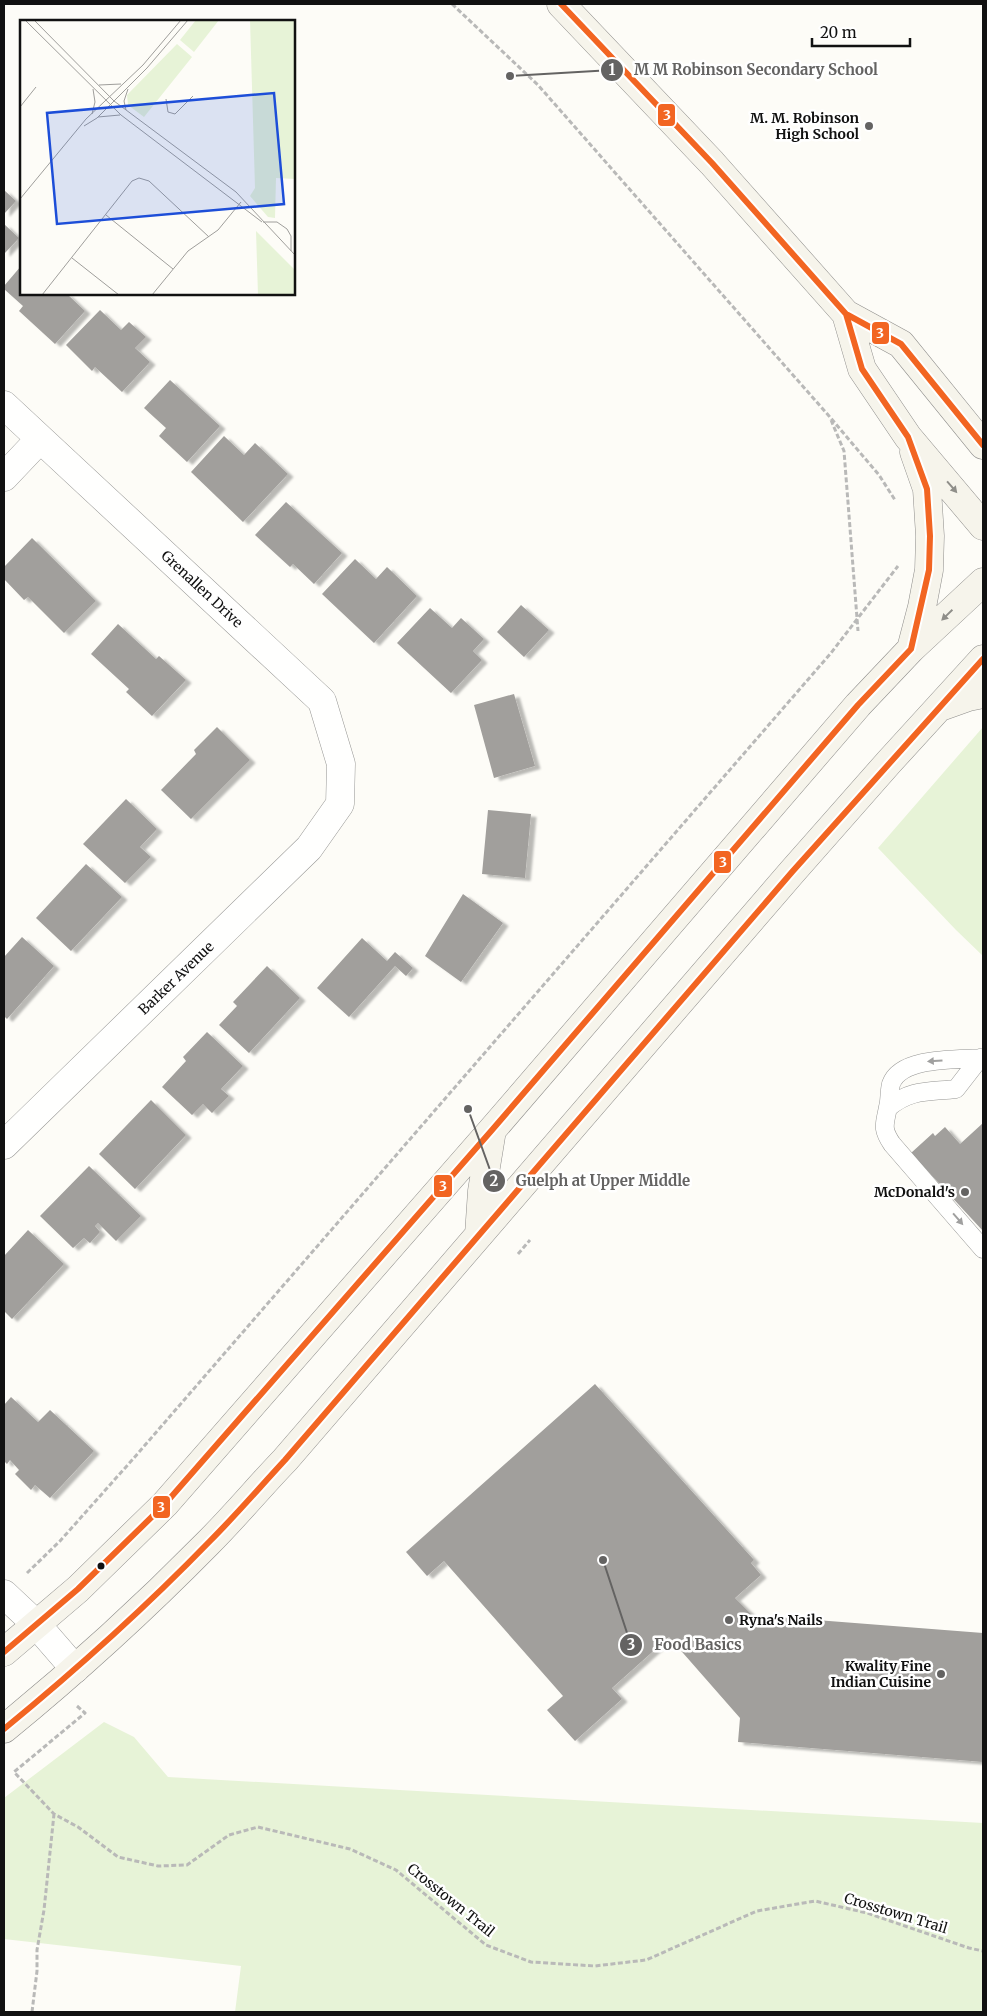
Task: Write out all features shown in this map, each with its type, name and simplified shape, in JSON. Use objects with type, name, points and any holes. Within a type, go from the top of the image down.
[{"type":"main road","points":[[561,4],[712,163],[846,314],[901,344],[941,391],[983,446]]},
{"type":"main road","points":[[846,314],[862,369],[908,437],[983,526]]},
{"type":"main road","points":[[941,391],[968,408],[983,414]]},
{"type":"main road","points":[[908,437],[927,489],[930,536],[929,570],[911,649]]},
{"type":"main road","points":[[4,1652],[81,1586],[165,1504],[492,1130],[858,705],[911,649],[983,582]]},
{"type":"main road","points":[[4,1730],[75,1669],[209,1542],[285,1460],[792,872],[983,659]]},
{"type":"main road","points":[[940,707],[983,694]]},
{"type":"main road","points":[[479,1235],[482,1191],[492,1130]]},
{"type":"street","name":"Grenallen Drive","points":[[4,405],[322,701],[341,764],[340,804]]},
{"type":"street","points":[[4,477],[40,439]]},
{"type":"street","name":"Barker Avenue","points":[[4,1145],[309,848],[340,804]]},
{"type":"street","points":[[4,1595],[36,1624],[75,1669]]},
{"type":"lane","points":[[982,1058],[920,1062],[906,1067],[892,1082],[884,1126],[886,1136],[892,1144],[983,1249]]},
{"type":"lane","points":[[888,1108],[910,1093],[956,1089],[982,1058]]},
{"type":"path","points":[[452,4],[538,84],[830,416],[879,475],[897,505]]},
{"type":"path","points":[[830,416],[844,451],[858,631]]},
{"type":"path","points":[[4,1595],[60,1541],[133,1459],[831,653],[900,564]]},
{"type":"path","points":[[518,1254],[530,1240]]},
{"type":"path","name":"Crosstown Trail","points":[[55,1687],[85,1713],[14,1772],[54,1814],[78,1827],[118,1857],[158,1866],[187,1865],[229,1835],[258,1827],[350,1849],[396,1870],[486,1945],[531,1962],[594,1966],[646,1960],[757,1911],[815,1902],[867,1913],[983,1951]]},
{"type":"path","points":[[32,2012],[37,1971],[37,1950],[47,1883],[54,1814]]},
{"type":"green space","points":[[983,727],[983,956],[878,848]]},
{"type":"green space","points":[[104,1722],[134,1737],[168,1777],[983,1823],[983,2012],[235,2012],[241,1966],[4,1939],[4,1798]]},
{"type":"building","points":[[4,190],[16,201],[4,214]]},
{"type":"building","points":[[4,224],[19,238],[4,254]]},
{"type":"building","points":[[20,267],[20,295],[68,295],[85,311],[55,344],[19,311],[23,306],[4,289],[4,286]]},
{"type":"building","points":[[100,310],[121,330],[129,322],[146,337],[135,348],[150,362],[122,392],[95,367],[92,371],[66,345]]},
{"type":"building","points":[[170,380],[220,426],[187,462],[159,436],[166,428],[144,408]]},
{"type":"building","points":[[224,436],[244,455],[255,443],[288,474],[243,522],[191,472]]},
{"type":"building","points":[[286,502],[342,553],[314,584],[293,564],[290,567],[255,535]]},
{"type":"building","points":[[32,538],[96,601],[64,633],[28,597],[24,600],[4,579],[4,567]]},
{"type":"building","points":[[355,559],[376,579],[387,567],[417,596],[374,643],[322,594]]},
{"type":"building","points":[[521,605],[549,630],[524,657],[497,632]]},
{"type":"building","points":[[430,608],[452,628],[461,618],[484,639],[473,651],[482,660],[451,693],[397,643]]},
{"type":"building","points":[[118,624],[156,659],[159,656],[186,680],[152,716],[126,692],[129,689],[91,654]]},
{"type":"building","points":[[514,694],[535,766],[494,778],[474,705]]},
{"type":"building","points":[[217,727],[250,760],[191,819],[161,790],[196,754],[194,750]]},
{"type":"building","points":[[126,799],[157,829],[140,847],[151,857],[125,883],[83,844]]},
{"type":"building","points":[[488,810],[531,814],[525,878],[482,874]]},
{"type":"building","points":[[86,864],[122,897],[71,951],[36,918]]},
{"type":"building","points":[[463,894],[503,923],[461,982],[425,956]]},
{"type":"building","points":[[22,937],[54,966],[7,1019],[4,1016],[4,957]]},
{"type":"building","points":[[362,938],[387,961],[395,952],[413,968],[406,976],[395,966],[349,1017],[317,988]]},
{"type":"building","points":[[267,966],[300,998],[249,1053],[219,1025],[237,1006],[233,1002]]},
{"type":"building","points":[[207,1032],[243,1066],[221,1089],[229,1096],[212,1113],[203,1104],[192,1115],[162,1087],[186,1061],[183,1057]]},
{"type":"building","points":[[151,1100],[186,1135],[135,1189],[99,1154]]},
{"type":"building","name":"McDonald's","points":[[983,1123],[983,1231],[911,1153],[933,1133],[935,1136],[945,1127],[960,1144]]},
{"type":"building","points":[[89,1166],[141,1216],[116,1241],[98,1223],[95,1226],[100,1232],[90,1243],[84,1238],[73,1248],[40,1216]]},
{"type":"building","points":[[28,1230],[64,1264],[12,1319],[4,1311],[4,1256]]},
{"type":"building","points":[[595,1384],[754,1560],[751,1563],[761,1575],[735,1598],[752,1615],[983,1633],[983,1762],[738,1742],[740,1718],[669,1637],[612,1688],[622,1699],[575,1741],[547,1710],[563,1696],[444,1561],[427,1576],[406,1552]]},
{"type":"building","points":[[11,1397],[38,1422],[50,1410],[94,1451],[50,1498],[35,1485],[31,1490],[15,1474],[19,1470],[10,1460],[7,1464],[4,1461],[4,1405]]},
{"type":"transit line","name":"3","points":[[561,4],[712,163],[846,314],[901,344],[983,445]]},
{"type":"transit line","name":"3","points":[[4,1652],[78,1589],[165,1504],[492,1130],[858,705],[911,649],[929,570],[930,536],[927,489],[908,437],[862,369],[846,314]]},
{"type":"transit line","name":"3","points":[[4,1729],[84,1661],[135,1614],[239,1511],[792,872],[983,659]]},
{"type":"place","name":"M M Robinson Secondary School","points":[[510,76]]},
{"type":"place","name":"M. M. Robinson High School","points":[[869,126]]},
{"type":"place","name":"Guelph at Upper Middle","points":[[468,1109]]},
{"type":"place","name":"McDonald's","points":[[965,1192]]},
{"type":"place","name":"Food Basics","points":[[603,1560]]},
{"type":"place","name":"Ryna's Nails","points":[[729,1620]]},
{"type":"place","name":"Kwality Fine Indian Cuisine","points":[[941,1674]]}]
